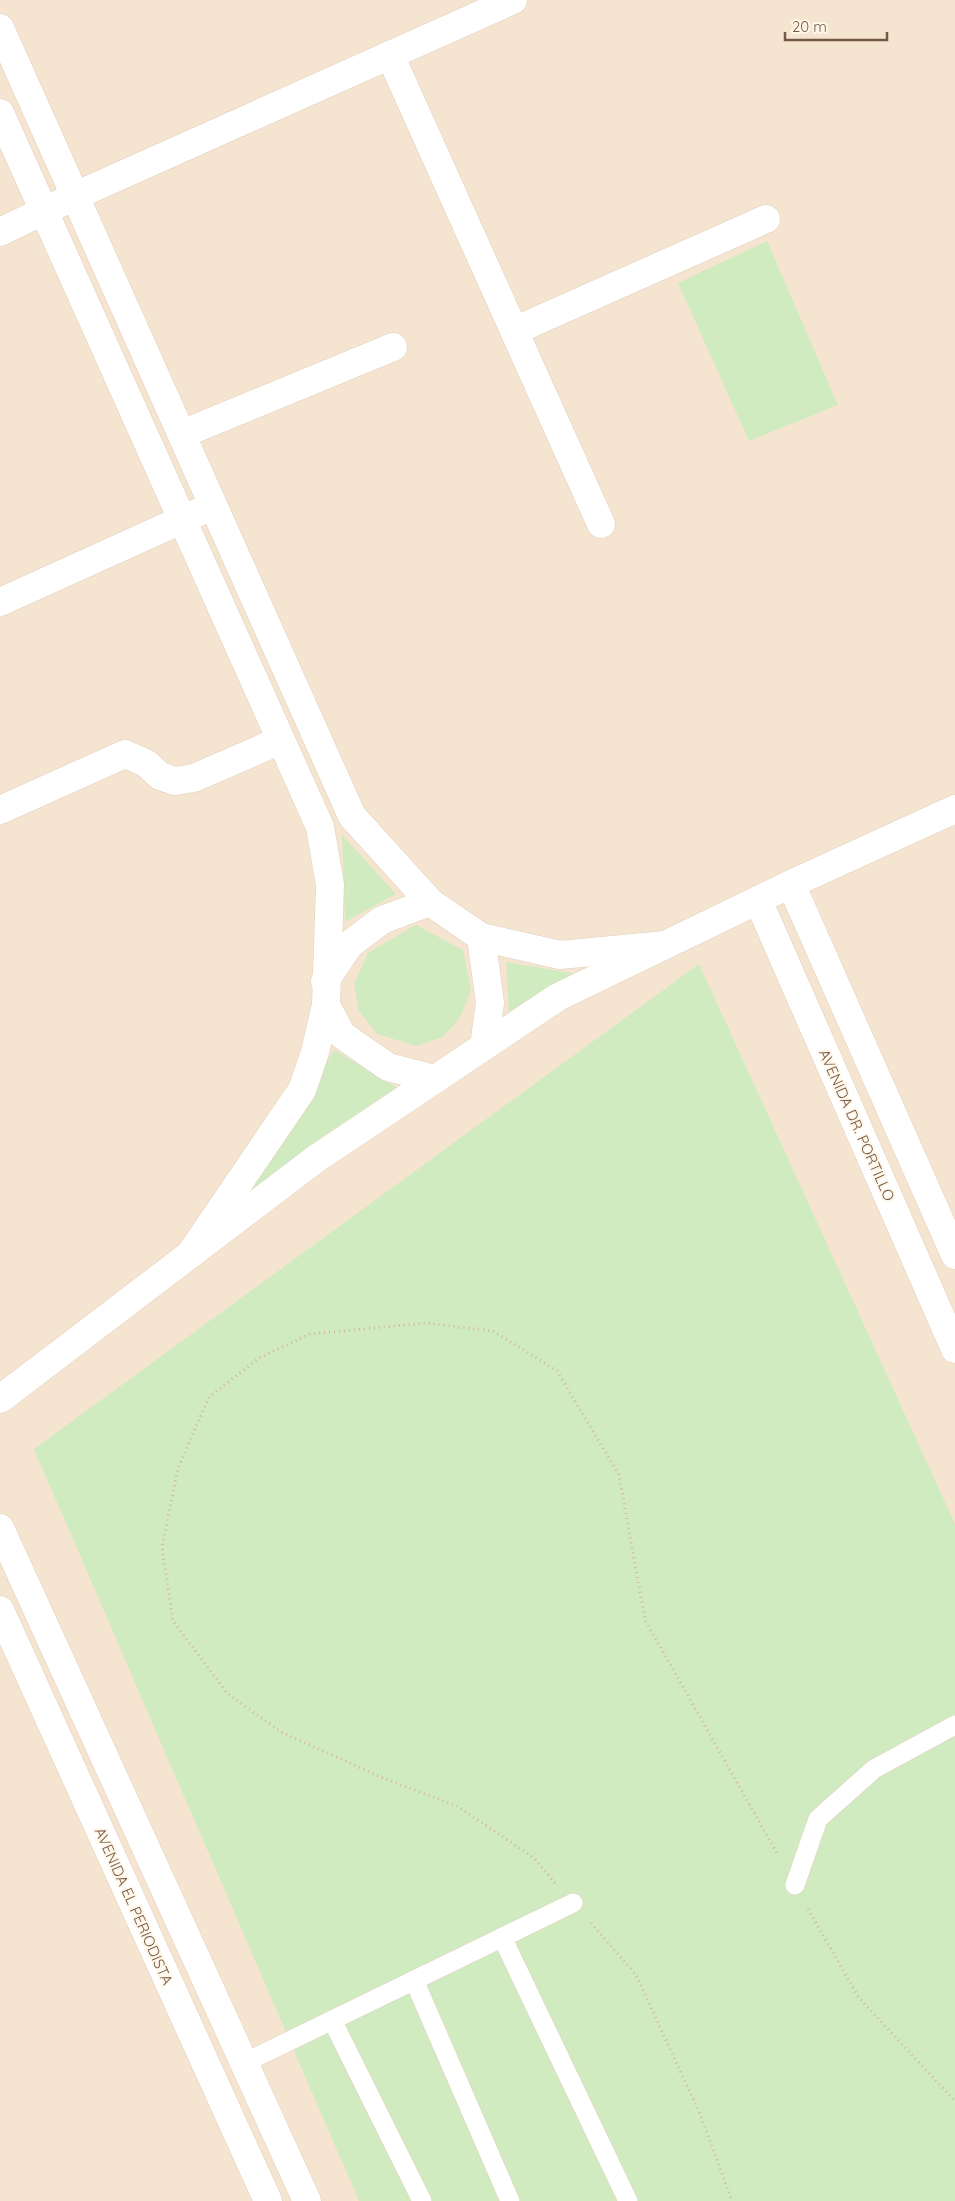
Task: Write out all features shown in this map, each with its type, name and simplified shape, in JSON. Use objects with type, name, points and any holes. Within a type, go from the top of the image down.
[{"type":"street","points":[[0,232],[75,196],[513,0]]},
{"type":"street","points":[[0,28],[352,816],[430,902],[481,937],[560,955],[665,945]]},
{"type":"street","points":[[390,55],[601,524]]},
{"type":"street","points":[[0,114],[320,827],[330,885],[325,993],[316,1052],[302,1090],[191,1253]]},
{"type":"street","points":[[514,331],[766,220]]},
{"type":"street","points":[[182,434],[393,347]]},
{"type":"street","points":[[0,602],[182,520],[213,504]]},
{"type":"street","points":[[0,810],[125,754],[146,763],[160,776],[175,781],[194,778],[281,740]]},
{"type":"street","points":[[0,1399],[317,1158],[558,997],[758,900],[955,809]]},
{"type":"street","points":[[792,884],[955,1255]]},
{"type":"street","name":"AVENIDA DR. PORTILLO","points":[[758,900],[955,1349]]},
{"type":"street","points":[[430,902],[382,920],[350,944],[325,993],[342,1035],[388,1067],[435,1079]]},
{"type":"street","points":[[481,937],[490,1003],[484,1046]]},
{"type":"street","points":[[0,1528],[303,2193],[266,2200]]},
{"type":"street","name":"AVENIDA EL PERIODISTA","points":[[0,1610],[266,2200]]},
{"type":"lane","points":[[794,1885],[818,1819],[874,1769],[955,1725]]},
{"type":"lane","points":[[244,2063],[573,1903]]},
{"type":"lane","points":[[502,1937],[628,2201]]},
{"type":"lane","points":[[414,1980],[510,2201]]},
{"type":"lane","points":[[332,2020],[422,2201]]},
{"type":"path","points":[[732,2201],[700,2114],[636,1975],[534,1858],[457,1806],[384,1778],[281,1732],[227,1694],[173,1621],[162,1547],[178,1468],[209,1397],[259,1358],[310,1334],[426,1323],[493,1331],[557,1372],[619,1475],[645,1620],[859,1998],[955,2101]]},
{"type":"shaded area","points":[[0,0],[955,0],[955,2201],[0,2201]]},
{"type":"green space","points":[[767,241],[838,405],[749,441],[678,283]]},
{"type":"green space","points":[[342,835],[396,894],[345,922]]},
{"type":"green space","points":[[416,925],[463,950],[471,990],[460,1017],[443,1037],[416,1046],[377,1034],[359,1011],[354,984],[368,953]]},
{"type":"green space","points":[[506,962],[577,974],[509,1015]]},
{"type":"green space","points":[[699,964],[955,1524],[955,2201],[359,2201],[34,1449]]},
{"type":"green space","points":[[334,1050],[399,1089],[245,1201]]}]
